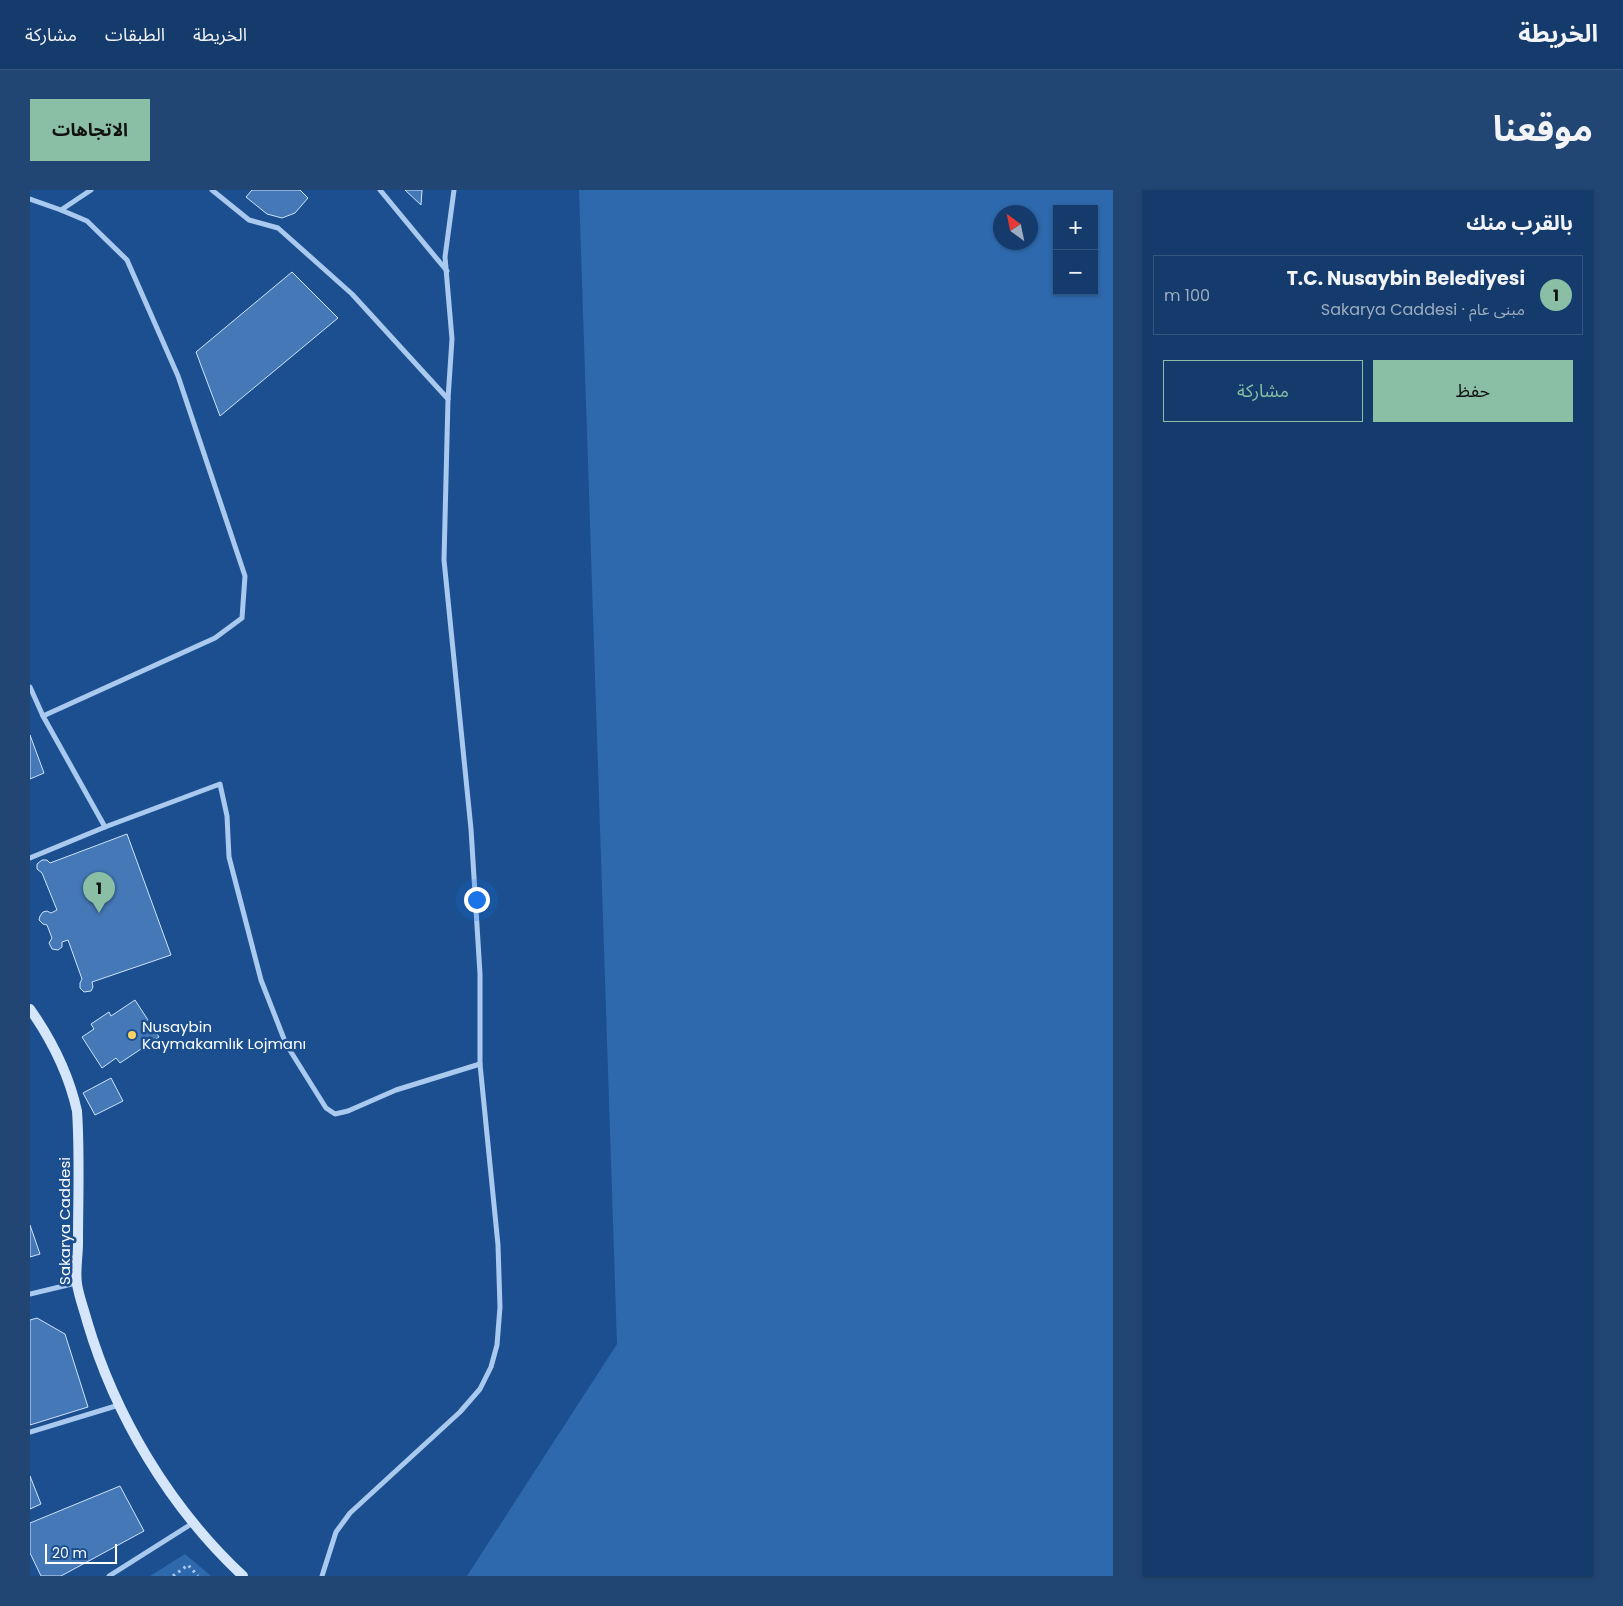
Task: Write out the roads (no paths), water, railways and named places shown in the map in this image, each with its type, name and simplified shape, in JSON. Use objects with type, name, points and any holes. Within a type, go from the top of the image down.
[{"type":"street","points":[[61,210],[91,190]]},
{"type":"street","points":[[212,190],[249,220],[278,228],[352,294],[448,399]]},
{"type":"street","points":[[380,190],[446,271]]},
{"type":"street","points":[[322,1576],[336,1532],[350,1513],[460,1412],[480,1389],[491,1367],[497,1345],[500,1306],[498,1245],[480,1064],[480,974],[471,829],[444,560],[448,399],[452,339],[445,257],[454,190]]},
{"type":"street","points":[[30,199],[87,221],[127,260],[178,376],[245,576],[242,618],[215,638],[43,716]]},
{"type":"street","points":[[30,687],[43,716],[105,827]]},
{"type":"street","points":[[30,858],[105,827],[220,784],[227,816],[229,857],[261,980],[286,1044],[326,1108],[335,1114],[348,1111],[396,1090],[480,1064]]},
{"type":"street","name":"Sakarya Caddesi","points":[[30,1009],[66,1076],[73,1092],[77,1111],[78,1246],[76,1283],[95,1348],[119,1405],[171,1493],[193,1523],[222,1556],[243,1576]]},
{"type":"street","points":[[30,1294],[76,1283]]},
{"type":"street","points":[[30,1432],[119,1405]]},
{"type":"street","points":[[109,1576],[193,1523]]},
{"type":"place","name":"T.C. Nusaybin Belediyesi","points":[[99,913]]},
{"type":"place","name":"Nusaybin Kaymakamlık Lojmanı","points":[[132,1035]]}]
